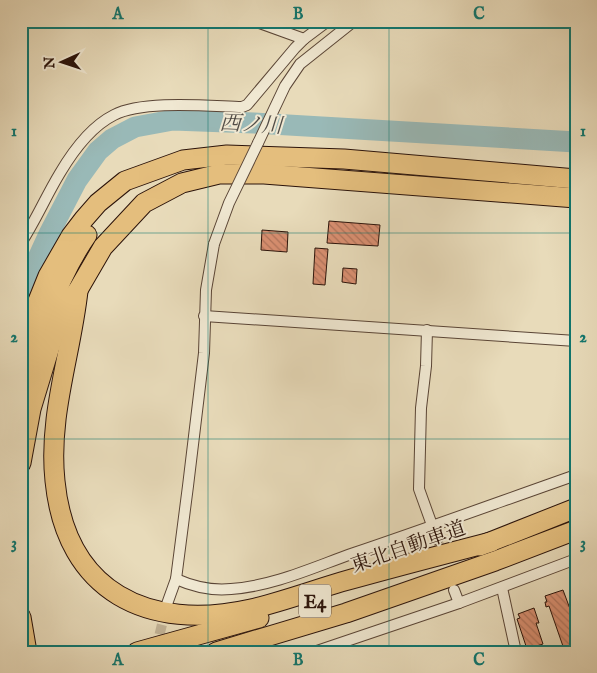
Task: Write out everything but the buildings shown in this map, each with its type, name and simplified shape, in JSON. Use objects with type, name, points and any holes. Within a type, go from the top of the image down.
[{"type":"highway","points":[[21,343],[48,276],[71,236],[98,203],[125,181],[183,160],[227,155],[344,159],[576,180]]},
{"type":"highway","points":[[21,398],[45,321],[57,291],[78,249],[96,222],[144,173]]},
{"type":"highway","points":[[21,463],[31,409],[45,359],[64,309],[78,290],[103,247],[144,203],[182,183],[219,174],[264,174],[576,198]]},
{"type":"highway","points":[[78,290],[74,324],[57,411],[55,480],[62,519],[77,553],[86,568],[99,582],[114,593],[137,605],[161,613],[218,614],[250,609],[341,582],[491,542]]},
{"type":"highway","name":"東北自動車道","points":[[137,652],[298,606],[491,542],[576,508]]},
{"type":"highway","name":"E4","points":[[216,652],[346,613],[495,562],[576,530]]},
{"type":"highway","points":[[245,652],[283,639],[346,613]]},
{"type":"highway","points":[[21,617],[27,652]]},
{"type":"street","points":[[254,21],[304,39]]},
{"type":"street","points":[[21,243],[59,174],[78,147],[95,128],[114,114],[146,106],[242,107],[247,105],[304,39],[328,21]]},
{"type":"street","points":[[167,604],[176,579],[204,354],[206,290],[214,244],[229,203],[285,86],[300,64],[354,21]]},
{"type":"street","points":[[204,316],[576,340]]},
{"type":"street","points":[[427,330],[419,489],[437,539]]},
{"type":"street","points":[[176,579],[196,588],[216,590],[246,588],[296,575],[576,475]]},
{"type":"street","points":[[314,652],[502,588],[576,559]]},
{"type":"street","points":[[502,588],[516,652]]},
{"type":"street","points":[[454,590],[459,603]]},
{"type":"waterway","name":"西ノ川","points":[[21,295],[50,232],[77,180],[98,151],[112,139],[135,127],[173,120],[576,142]]},
{"type":"tunnel","points":[[437,539],[451,580]]},
{"type":"tunnel","points":[[156,649],[166,608]]}]
